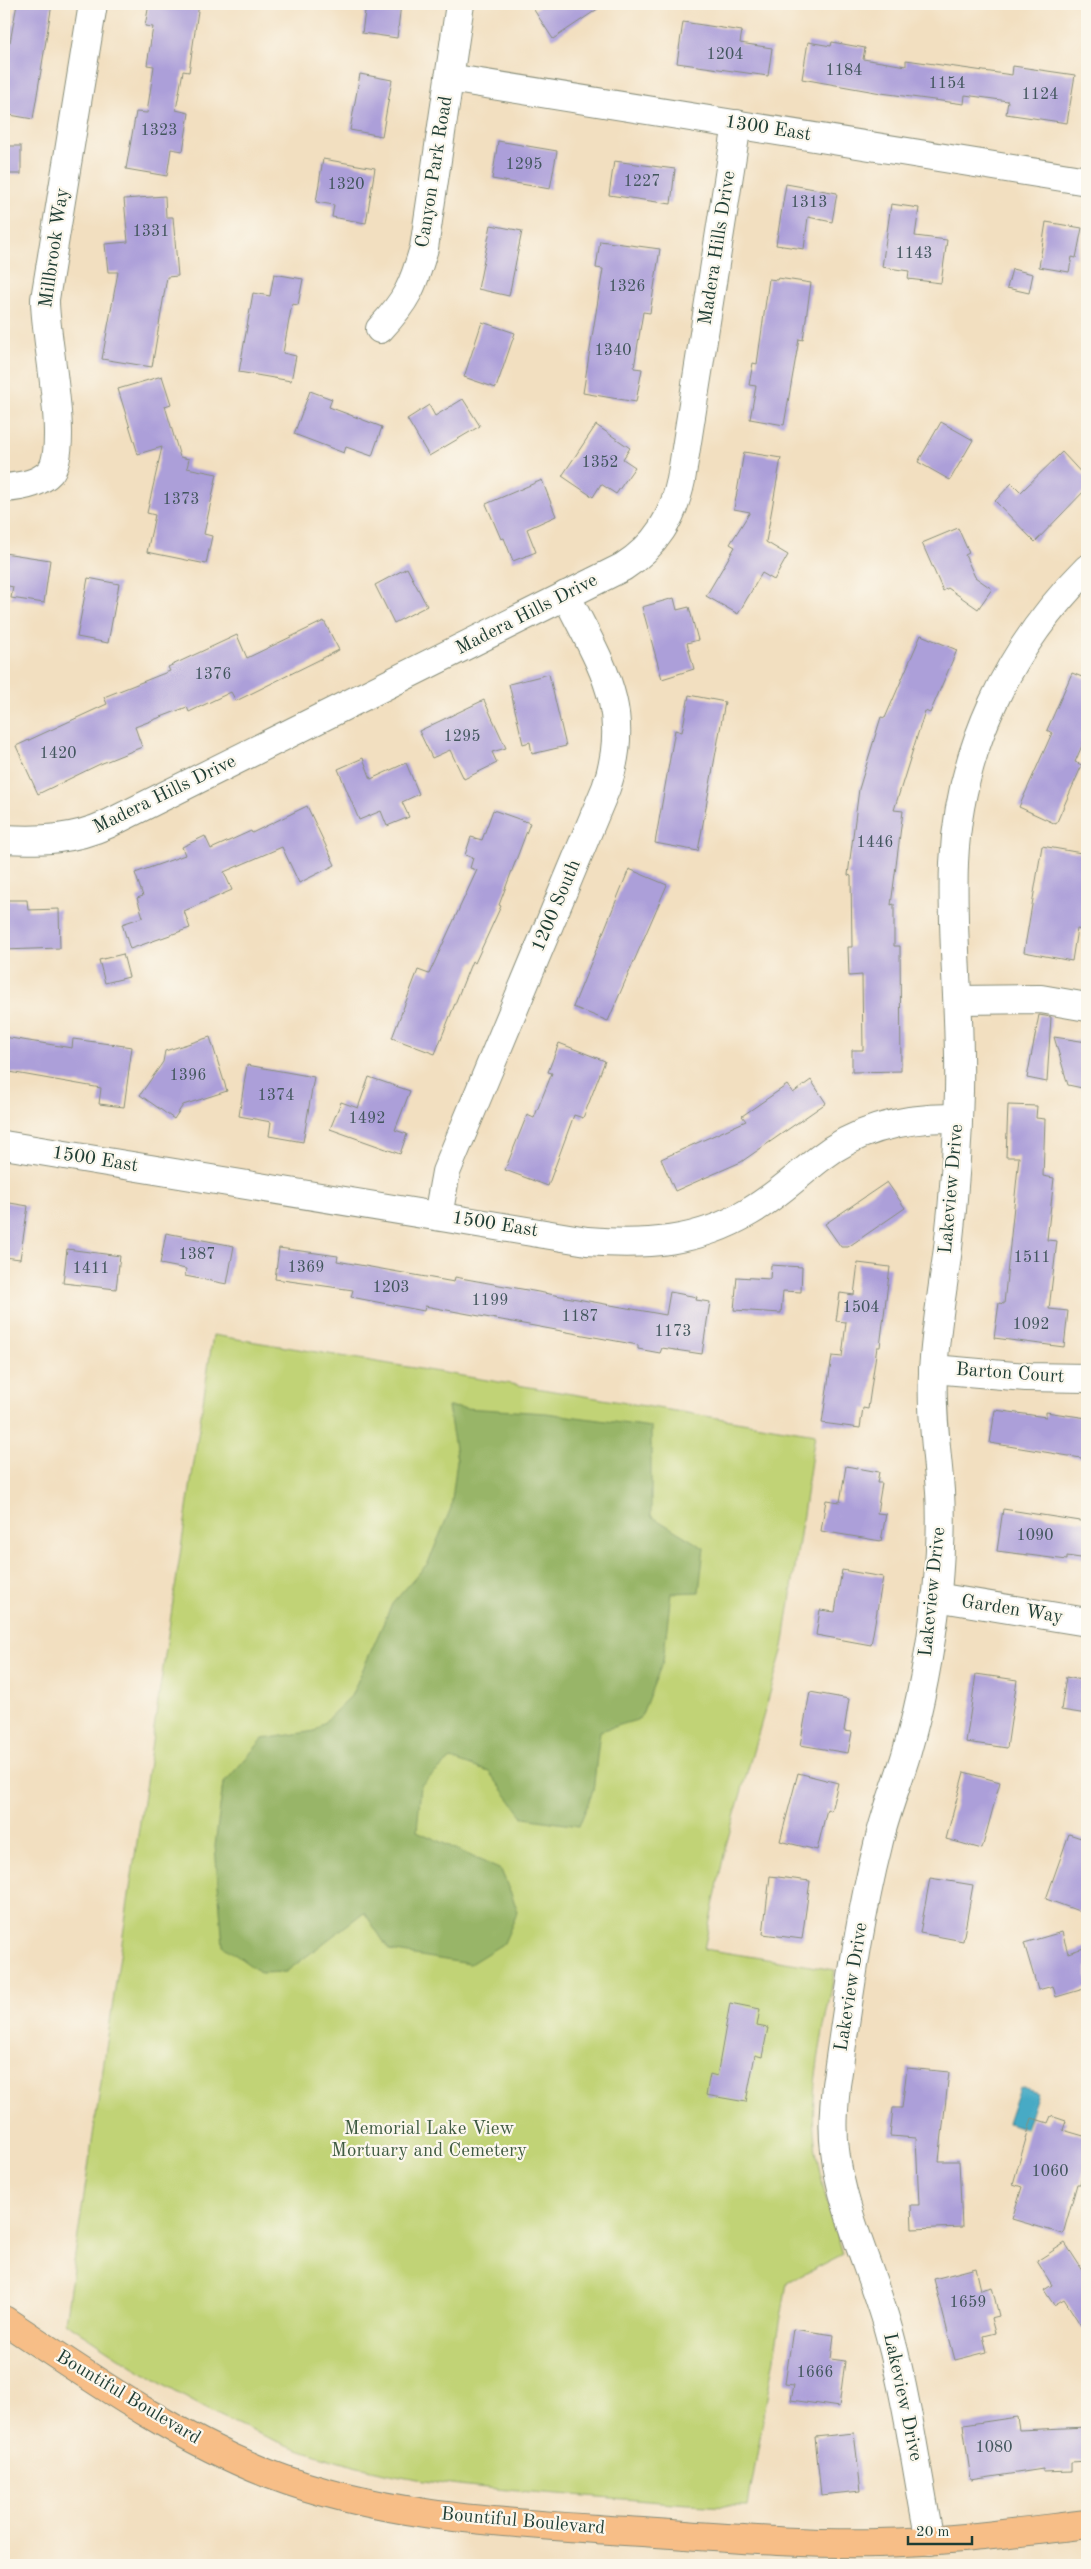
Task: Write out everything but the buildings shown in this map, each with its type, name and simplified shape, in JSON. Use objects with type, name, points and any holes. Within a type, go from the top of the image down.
[{"type":"main road","name":"Bountiful Boulevard","points":[[4,2320],[134,2406],[203,2444],[270,2474],[361,2502],[426,2514],[512,2523],[821,2543],[930,2541],[1087,2524]]},
{"type":"street","name":"Millbrook Way","points":[[4,488],[20,486],[42,479],[51,471],[57,449],[59,427],[46,326],[45,299],[93,4]]},
{"type":"street","name":"Canyon Park Road","points":[[380,329],[402,306],[415,278],[424,248],[460,4]]},
{"type":"street","name":"1300 East","points":[[449,78],[1087,180]]},
{"type":"street","name":"Madera Hills Drive","points":[[4,839],[59,839],[102,827],[638,558],[661,533],[677,499],[737,124]]},
{"type":"street","name":"Lakeview Drive","points":[[930,2541],[899,2372],[881,2304],[841,2181],[835,2150],[833,2117],[844,2031],[872,1871],[885,1817],[913,1730],[936,1598],[941,1516],[932,1403],[933,1369],[953,1202],[958,1118],[958,1000],[954,859],[960,807],[973,752],[992,703],[1018,654],[1052,607],[1087,569]]},
{"type":"street","name":"1200 South","points":[[438,1216],[446,1172],[602,797],[617,752],[617,714],[613,695],[566,595]]},
{"type":"street","points":[[958,1000],[1041,999],[1087,1007]]},
{"type":"street","name":"1500 East","points":[[4,1145],[587,1241],[645,1244],[672,1240],[723,1225],[749,1213],[791,1183],[820,1158],[861,1134],[905,1120],[958,1118]]},
{"type":"street","name":"Barton Court","points":[[933,1369],[1026,1377],[1087,1378]]},
{"type":"street","name":"Garden Way","points":[[936,1598],[1087,1622]]},
{"type":"green space","name":"Memorial Lake View Mortuary and Cemetery","points":[[213,1335],[815,1434],[783,1648],[726,1845],[704,1949],[835,1970],[820,2051],[813,2112],[818,2164],[843,2254],[787,2283],[748,2506],[708,2505],[459,2485],[418,2479],[338,2462],[298,2449],[232,2422],[183,2396],[65,2322]]},
{"type":"green space","points":[[448,1407],[546,1413],[651,1427],[651,1516],[704,1548],[699,1592],[671,1593],[663,1661],[640,1719],[600,1731],[593,1791],[579,1826],[524,1818],[489,1772],[451,1759],[421,1785],[417,1831],[501,1870],[518,1911],[504,1943],[470,1964],[390,1951],[364,1912],[286,1972],[261,1973],[223,1946],[215,1846],[223,1784],[263,1739],[315,1731],[351,1696],[392,1604],[428,1563],[451,1508],[457,1460]]},
{"type":"water","points":[[1020,2087],[1038,2093],[1026,2129],[1008,2123]]}]
